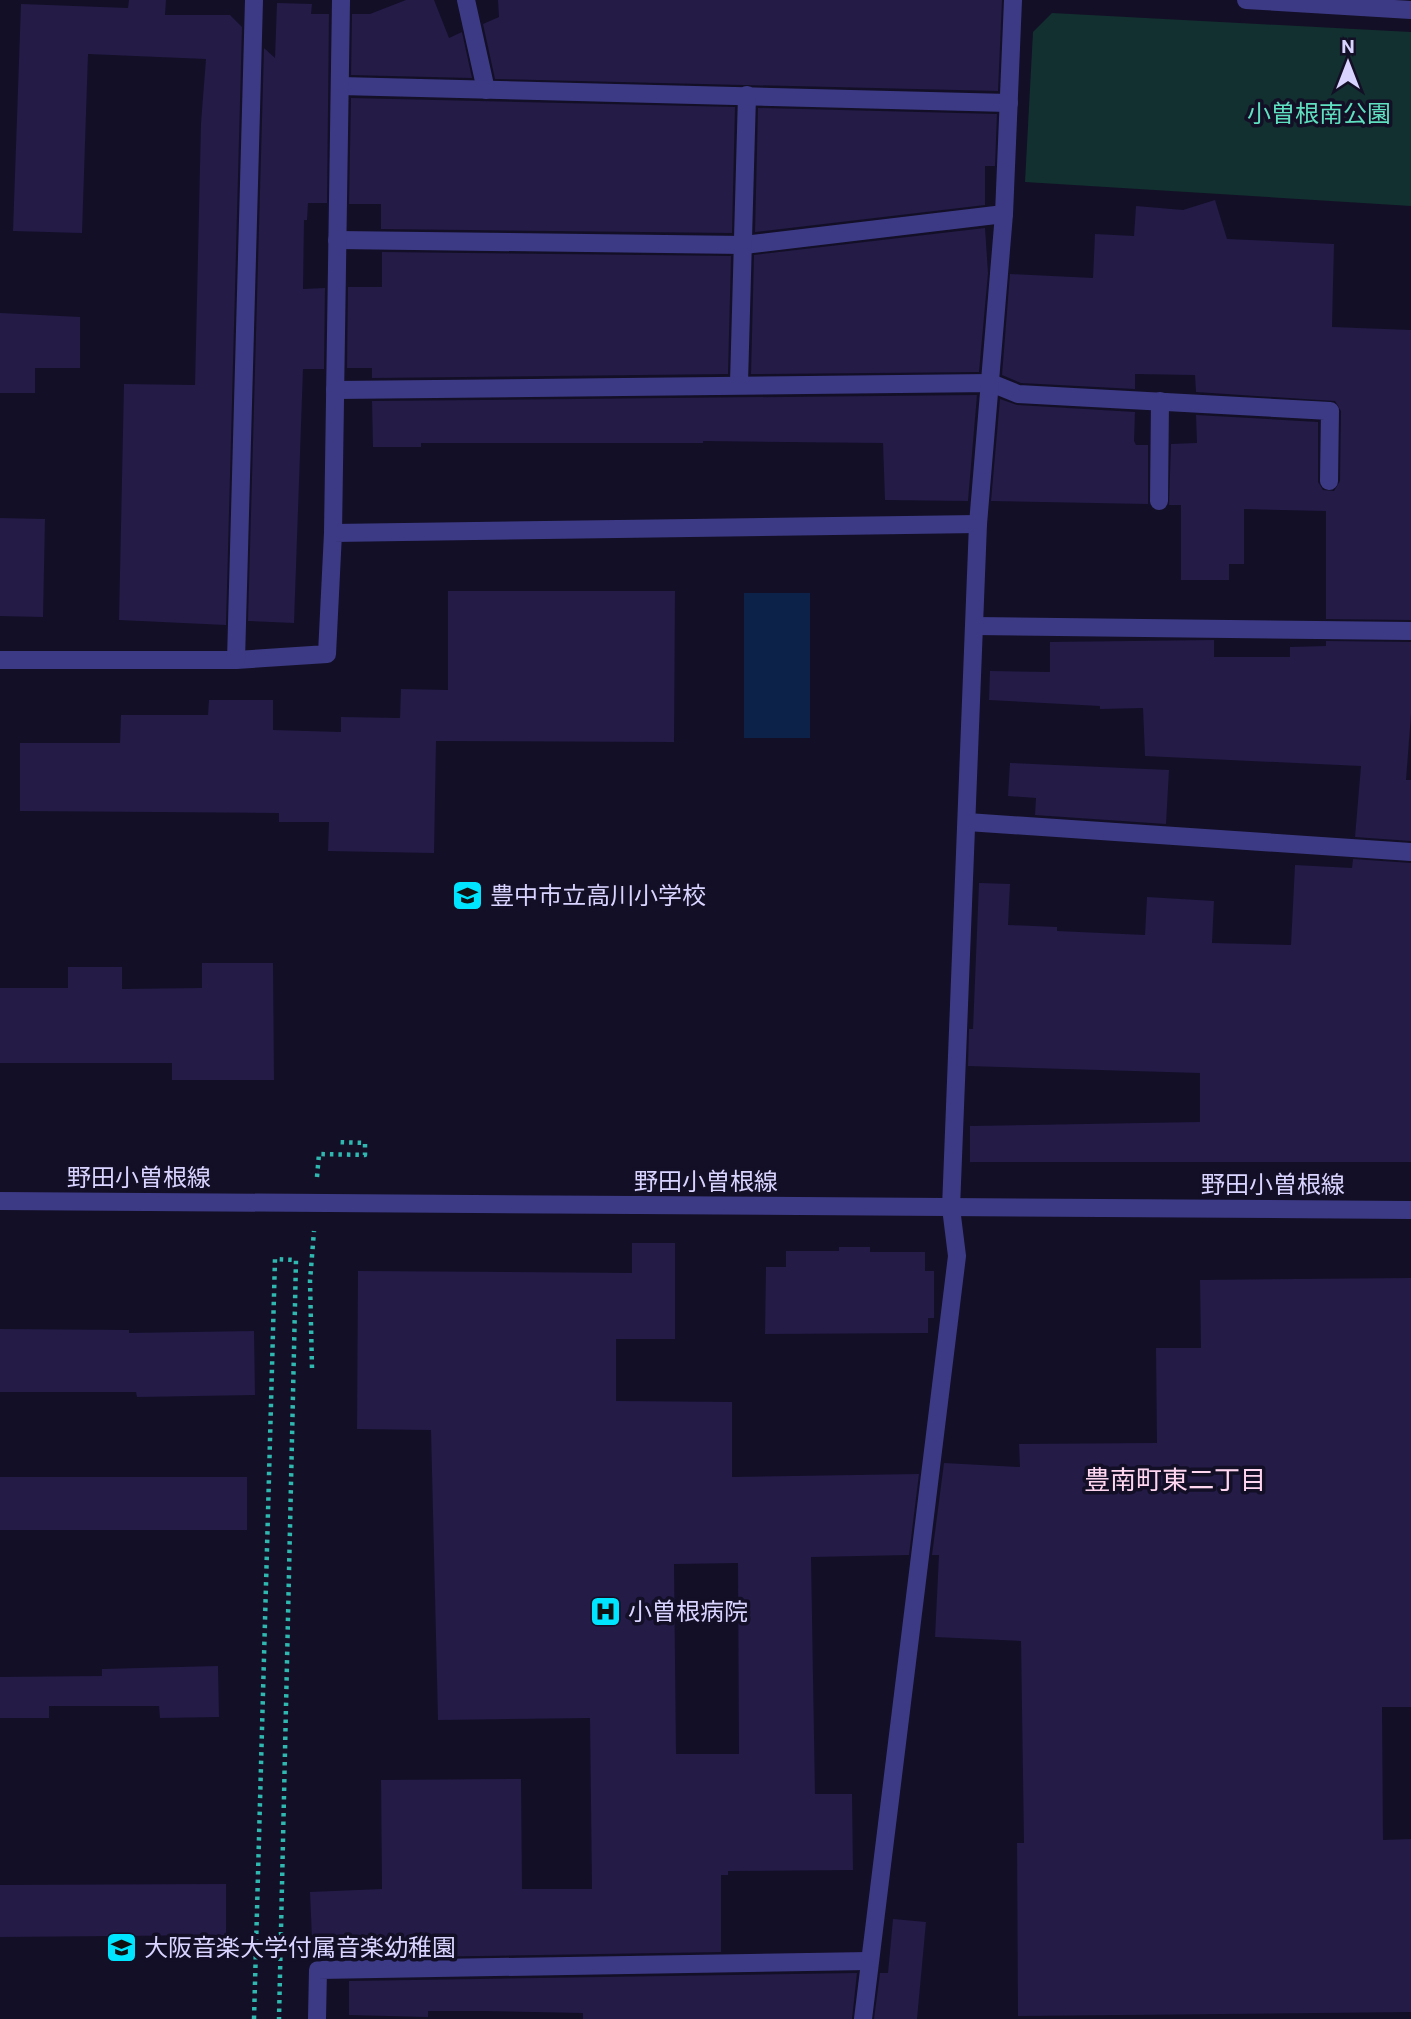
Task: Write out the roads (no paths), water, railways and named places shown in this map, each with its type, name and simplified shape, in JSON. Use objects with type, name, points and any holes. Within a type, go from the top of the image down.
[{"type":"street","points":[[236,660],[254,0]]},
{"type":"street","points":[[0,660],[236,660],[327,654],[333,533],[341,0]]},
{"type":"street","points":[[466,0],[486,90]]},
{"type":"street","points":[[863,2019],[957,1256],[951,1208],[978,524],[1004,214],[1013,0]]},
{"type":"street","points":[[1246,0],[1411,10]]},
{"type":"street","points":[[340,86],[1009,103]]},
{"type":"street","points":[[739,383],[747,95]]},
{"type":"street","points":[[337,240],[744,245],[1004,214]]},
{"type":"street","points":[[335,390],[739,383],[991,383],[1018,394],[1330,411],[1329,481]]},
{"type":"street","points":[[1159,501],[1160,401]]},
{"type":"street","points":[[333,533],[978,524]]},
{"type":"street","points":[[975,626],[1411,631]]},
{"type":"street","points":[[967,822],[1411,852]]},
{"type":"street","name":"野田小曽根線","points":[[0,1201],[1411,1210]]},
{"type":"street","points":[[317,2019],[318,1970],[869,1961]]},
{"type":"water","points":[[744,593],[810,593],[810,738],[744,738]]},
{"type":"place","name":"豊中市立高川小学校","points":[[467,896]]},
{"type":"place","name":"小曽根病院","points":[[605,1612]]},
{"type":"place","name":"大阪音楽大学付属音楽幼稚園","points":[[121,1948]]},
{"type":"district","name":"豊南町東二丁目","points":[[1175,1480]]},
{"type":"park label","name":"小曽根南公園","points":[[1319,114]]}]
